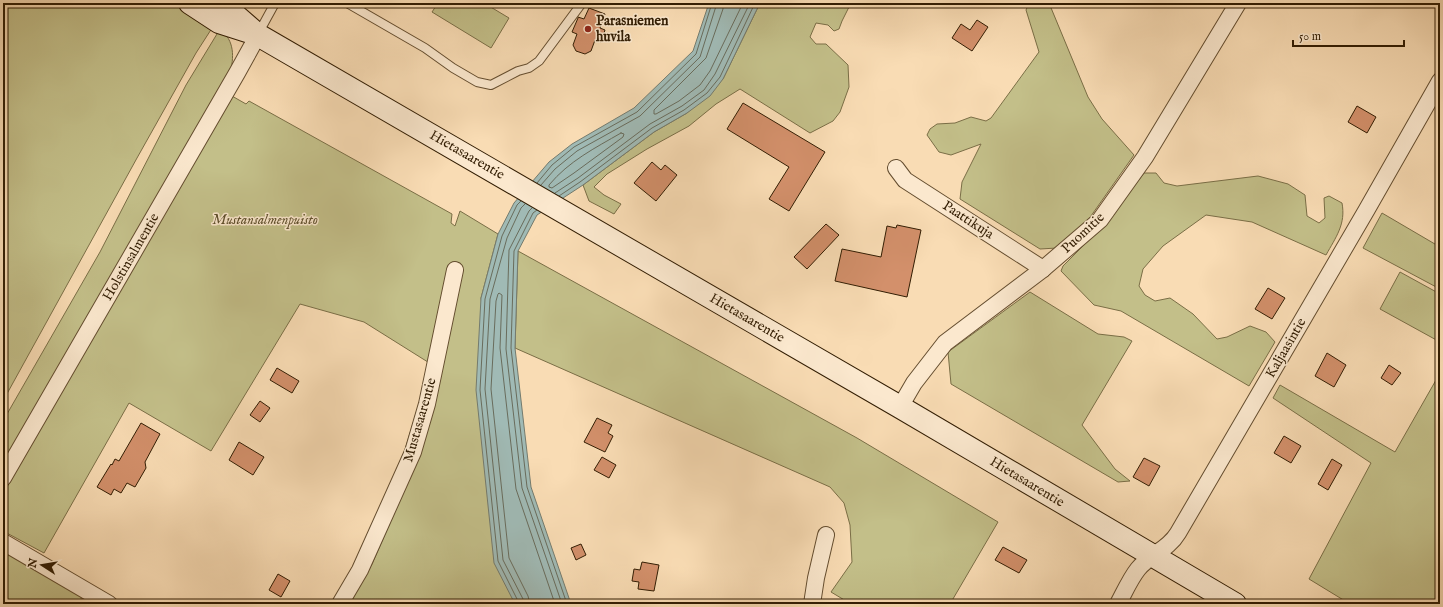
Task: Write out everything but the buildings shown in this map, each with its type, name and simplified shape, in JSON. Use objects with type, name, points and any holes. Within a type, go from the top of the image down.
[{"type":"street","name":"Hietasaarentie","points":[[190,3],[219,22],[258,34]]},
{"type":"street","name":"Hietasaarentie","points":[[216,3],[227,8],[258,34],[525,188],[577,220],[900,407],[1235,604]]},
{"type":"street","name":"Puomitie","points":[[900,407],[914,383],[945,343],[1043,269],[1100,220],[1145,158],[1238,3]]},
{"type":"street","name":"Holstinsalmentie","points":[[3,478],[237,73],[258,34]]},
{"type":"street","name":"Kaljaasintie","points":[[1118,604],[1139,568],[1172,543],[1178,534],[1366,212],[1440,81]]},
{"type":"street","name":"Paattikuja","points":[[896,168],[905,180],[1043,269]]},
{"type":"street","name":"Mustasaarentie","points":[[340,604],[360,570],[413,452],[427,404],[455,270]]},
{"type":"street","points":[[812,604],[816,578],[826,535]]},
{"type":"street","points":[[3,542],[109,604]]},
{"type":"lane","points":[[258,34],[275,3]]},
{"type":"lane","points":[[347,3],[425,48],[477,82],[491,85],[529,68],[539,61],[582,3]]},
{"type":"green space","points":[[3,3],[179,3],[214,25],[196,53],[137,158],[3,401]]},
{"type":"green space","points":[[438,3],[484,3],[509,18],[491,48],[432,12]]},
{"type":"green space","points":[[760,3],[851,3],[839,29],[834,31],[828,25],[816,23],[810,37],[816,44],[826,44],[848,65],[849,87],[840,112],[833,121],[810,133],[740,89],[716,104],[689,126],[647,149],[607,174],[594,187],[604,195],[621,204],[614,214],[589,201],[583,185],[654,132],[687,113],[723,79]]},
{"type":"green space","points":[[1029,3],[1049,3],[1088,97],[1102,119],[1134,155],[1086,223],[1057,248],[1040,249],[960,199],[962,182],[981,144],[951,155],[939,152],[927,135],[930,129],[937,124],[955,123],[971,117],[986,121],[991,118],[1039,52],[1026,10]]},
{"type":"green space","points":[[220,29],[231,44],[233,55],[230,74],[3,465],[3,421],[100,252],[186,85]]},
{"type":"green space","name":"Mustansalmenpuisto","points":[[232,96],[246,104],[249,101],[452,214],[451,223],[455,226],[460,211],[498,234],[481,298],[518,604],[349,604],[372,564],[399,502],[393,489],[431,364],[364,322],[300,304],[211,451],[129,403],[44,553],[3,531],[3,494]]},
{"type":"green space","points":[[1144,173],[1156,173],[1164,183],[1177,186],[1258,176],[1288,184],[1305,195],[1307,216],[1319,223],[1325,218],[1324,198],[1329,196],[1342,203],[1343,217],[1341,224],[1337,236],[1326,255],[1252,222],[1206,215],[1163,246],[1143,269],[1139,286],[1145,295],[1155,301],[1170,298],[1193,314],[1217,339],[1227,337],[1250,326],[1266,332],[1275,342],[1249,386],[1121,311],[1094,305],[1061,271],[1063,266],[1105,224]]},
{"type":"green space","points":[[1382,213],[1440,247],[1440,289],[1363,248]]},
{"type":"green space","points":[[518,251],[857,438],[998,522],[950,604],[851,604],[831,592],[852,562],[850,525],[844,503],[830,487],[515,348]]},
{"type":"green space","points":[[1400,272],[1440,294],[1440,342],[1380,309]]},
{"type":"green space","points":[[1030,292],[1098,334],[1124,337],[1132,341],[1082,425],[1115,469],[1130,481],[1118,482],[951,384],[948,352]]},
{"type":"green space","points":[[1440,373],[1440,604],[1350,604],[1309,579],[1371,463],[1273,398],[1280,385],[1395,452]]},
{"type":"green space","points":[[3,547],[82,597],[78,604],[3,604]]},
{"type":"water","points":[[709,3],[760,3],[723,79],[710,96],[687,113],[654,132],[583,185],[537,215],[518,251],[515,348],[531,487],[571,604],[515,604],[494,563],[476,390],[481,298],[498,234],[514,203],[549,162],[572,144],[634,108],[693,51]]},
{"type":"place","name":"Parasniemen huvila","points":[[588,29]]}]
